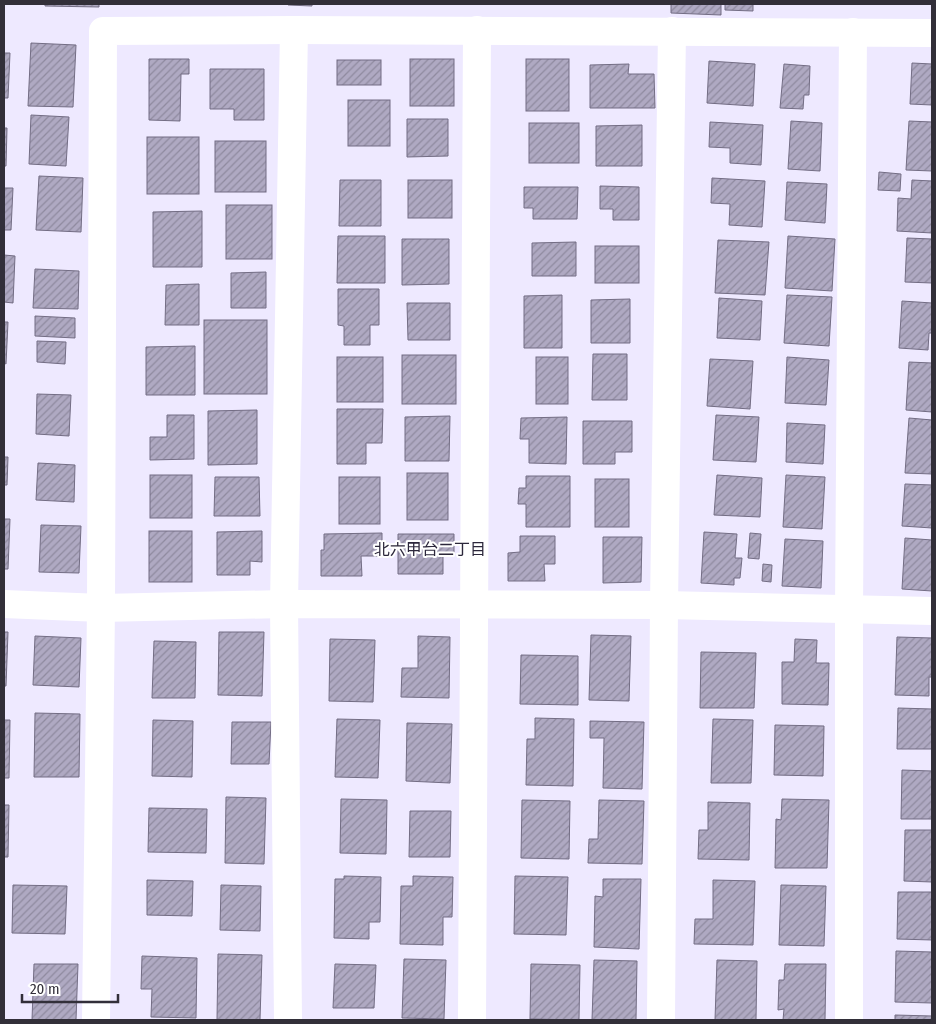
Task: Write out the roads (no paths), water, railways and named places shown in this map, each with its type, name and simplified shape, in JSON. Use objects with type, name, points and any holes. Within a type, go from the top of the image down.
[{"type":"street","points":[[288,1020],[284,604],[294,30]]},
{"type":"street","points":[[472,1020],[477,30]]},
{"type":"street","points":[[96,1020],[101,608],[103,31],[477,30],[932,33]]},
{"type":"street","points":[[661,1020],[664,605],[672,32]]},
{"type":"street","points":[[849,1020],[848,610],[853,32]]},
{"type":"street","points":[[4,604],[101,608],[284,604],[664,605],[932,611]]},
{"type":"district","name":"北六甲台二丁目","points":[[430,549]]}]
